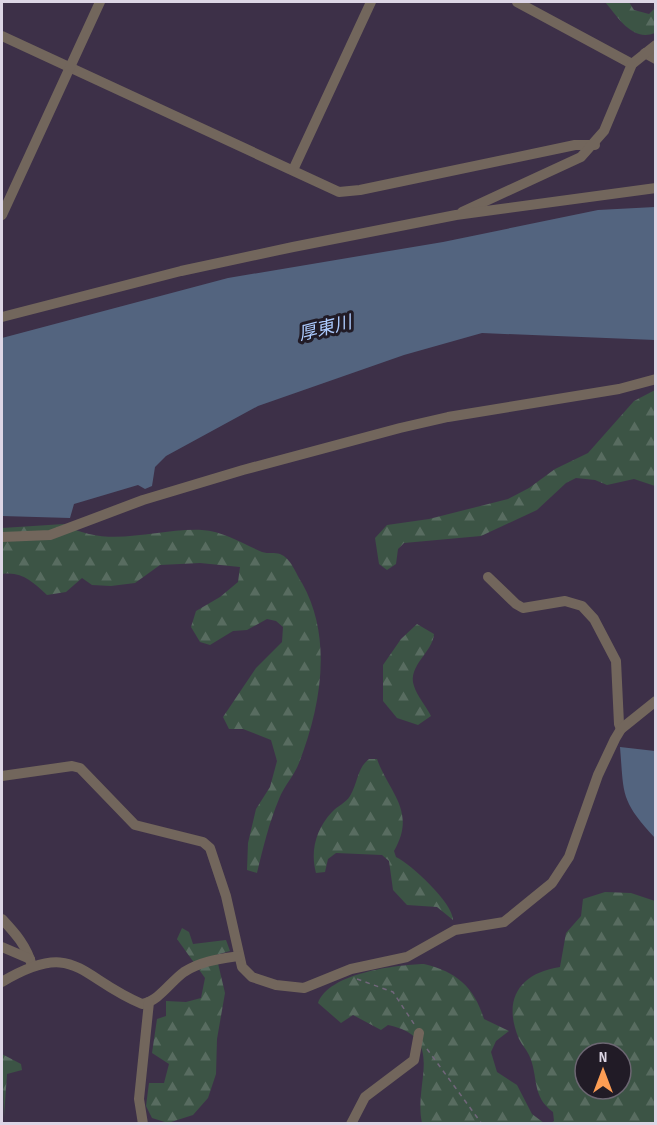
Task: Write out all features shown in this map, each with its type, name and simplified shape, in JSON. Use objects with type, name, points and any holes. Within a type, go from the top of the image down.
[{"type":"street","points":[[2,215],[100,2]]},
{"type":"street","points":[[293,170],[371,2]]},
{"type":"street","points":[[517,2],[632,64]]},
{"type":"street","points":[[2,36],[339,192],[349,192],[574,145],[595,145]]},
{"type":"street","points":[[456,215],[484,200],[581,157],[595,145],[604,131],[632,64],[656,45]]},
{"type":"street","points":[[645,52],[656,59]]},
{"type":"street","points":[[2,317],[181,271],[456,215],[656,188]]},
{"type":"street","points":[[2,537],[50,534],[154,496],[297,454],[400,428],[448,417],[619,389],[656,379]]},
{"type":"street","points":[[488,577],[523,608],[565,601],[582,606],[594,619],[616,661],[621,729]]},
{"type":"street","points":[[2,776],[72,766],[80,768],[135,825],[203,842],[210,848],[226,896],[243,967],[252,976],[276,985],[304,988],[351,969],[407,957],[455,930],[504,922],[552,883],[569,857],[598,775],[621,729],[656,701]]},
{"type":"street","points":[[2,919],[17,936],[32,962]]},
{"type":"street","points":[[2,947],[32,962],[62,961],[73,964],[142,1004],[149,1002],[182,973],[200,963],[239,956]]},
{"type":"street","points":[[2,982],[32,962]]},
{"type":"street","points":[[143,1124],[139,1099],[149,1002]]},
{"type":"street","points":[[351,1124],[365,1097],[414,1060],[419,1033]]},
{"type":"green space","points":[[605,2],[629,2],[634,10],[649,14],[655,8],[655,33],[647,35],[632,31],[620,21]]},
{"type":"green space","points":[[655,390],[655,486],[634,479],[607,485],[595,480],[576,478],[566,483],[537,510],[481,536],[404,543],[398,549],[396,564],[387,570],[379,564],[375,538],[387,525],[429,519],[508,499],[529,488],[555,469],[588,453],[634,401]]},
{"type":"green space","points":[[64,524],[80,532],[114,537],[185,530],[210,531],[233,538],[262,552],[278,553],[284,556],[302,583],[312,604],[318,626],[320,672],[318,696],[307,741],[297,768],[275,808],[257,873],[247,870],[248,843],[256,809],[270,787],[277,761],[271,740],[243,729],[229,729],[223,717],[256,668],[282,642],[283,627],[276,621],[267,619],[247,630],[233,631],[210,645],[200,642],[191,627],[196,611],[220,597],[238,582],[240,567],[200,563],[160,565],[135,583],[111,586],[92,585],[82,578],[66,592],[47,595],[21,576],[2,574],[2,528]]},
{"type":"green space","points":[[417,624],[434,634],[433,641],[414,672],[415,690],[431,716],[418,725],[397,718],[383,701],[383,665],[401,639]]},
{"type":"green space","points":[[369,759],[377,759],[402,813],[403,825],[394,851],[396,857],[421,876],[439,895],[453,920],[437,907],[407,905],[393,890],[389,861],[382,855],[336,853],[328,859],[325,872],[316,873],[314,849],[318,833],[332,812],[350,796],[362,767]]},
{"type":"green space","points":[[605,892],[631,893],[655,901],[655,1123],[551,1123],[554,1121],[553,1112],[538,1093],[532,1063],[514,1025],[514,1000],[518,990],[534,975],[560,967],[566,933],[581,916],[583,899]]},
{"type":"green space","points":[[182,928],[189,932],[193,944],[226,940],[230,951],[216,955],[225,993],[217,1039],[216,1074],[208,1098],[193,1115],[168,1123],[152,1118],[146,1106],[149,1083],[164,1083],[169,1064],[152,1053],[157,1019],[166,1016],[166,1001],[186,1002],[201,998],[205,978],[177,939]]},
{"type":"green space","points":[[424,964],[446,971],[463,982],[475,998],[484,1019],[509,1031],[496,1041],[491,1052],[497,1072],[517,1085],[532,1114],[544,1123],[422,1123],[420,1108],[424,1063],[417,1040],[406,1031],[388,1025],[381,1030],[353,1015],[341,1023],[318,1003],[335,984],[349,978],[397,966]]},
{"type":"green space","points":[[2,1054],[21,1064],[22,1070],[7,1074],[4,1117]]},
{"type":"water","name":"厚東川","points":[[655,207],[655,340],[482,333],[404,355],[258,406],[166,456],[155,467],[152,486],[145,489],[138,485],[74,504],[70,518],[2,516],[2,338],[228,278],[443,242],[598,210]]},
{"type":"water","points":[[620,747],[655,751],[655,838],[635,814],[626,796]]}]
